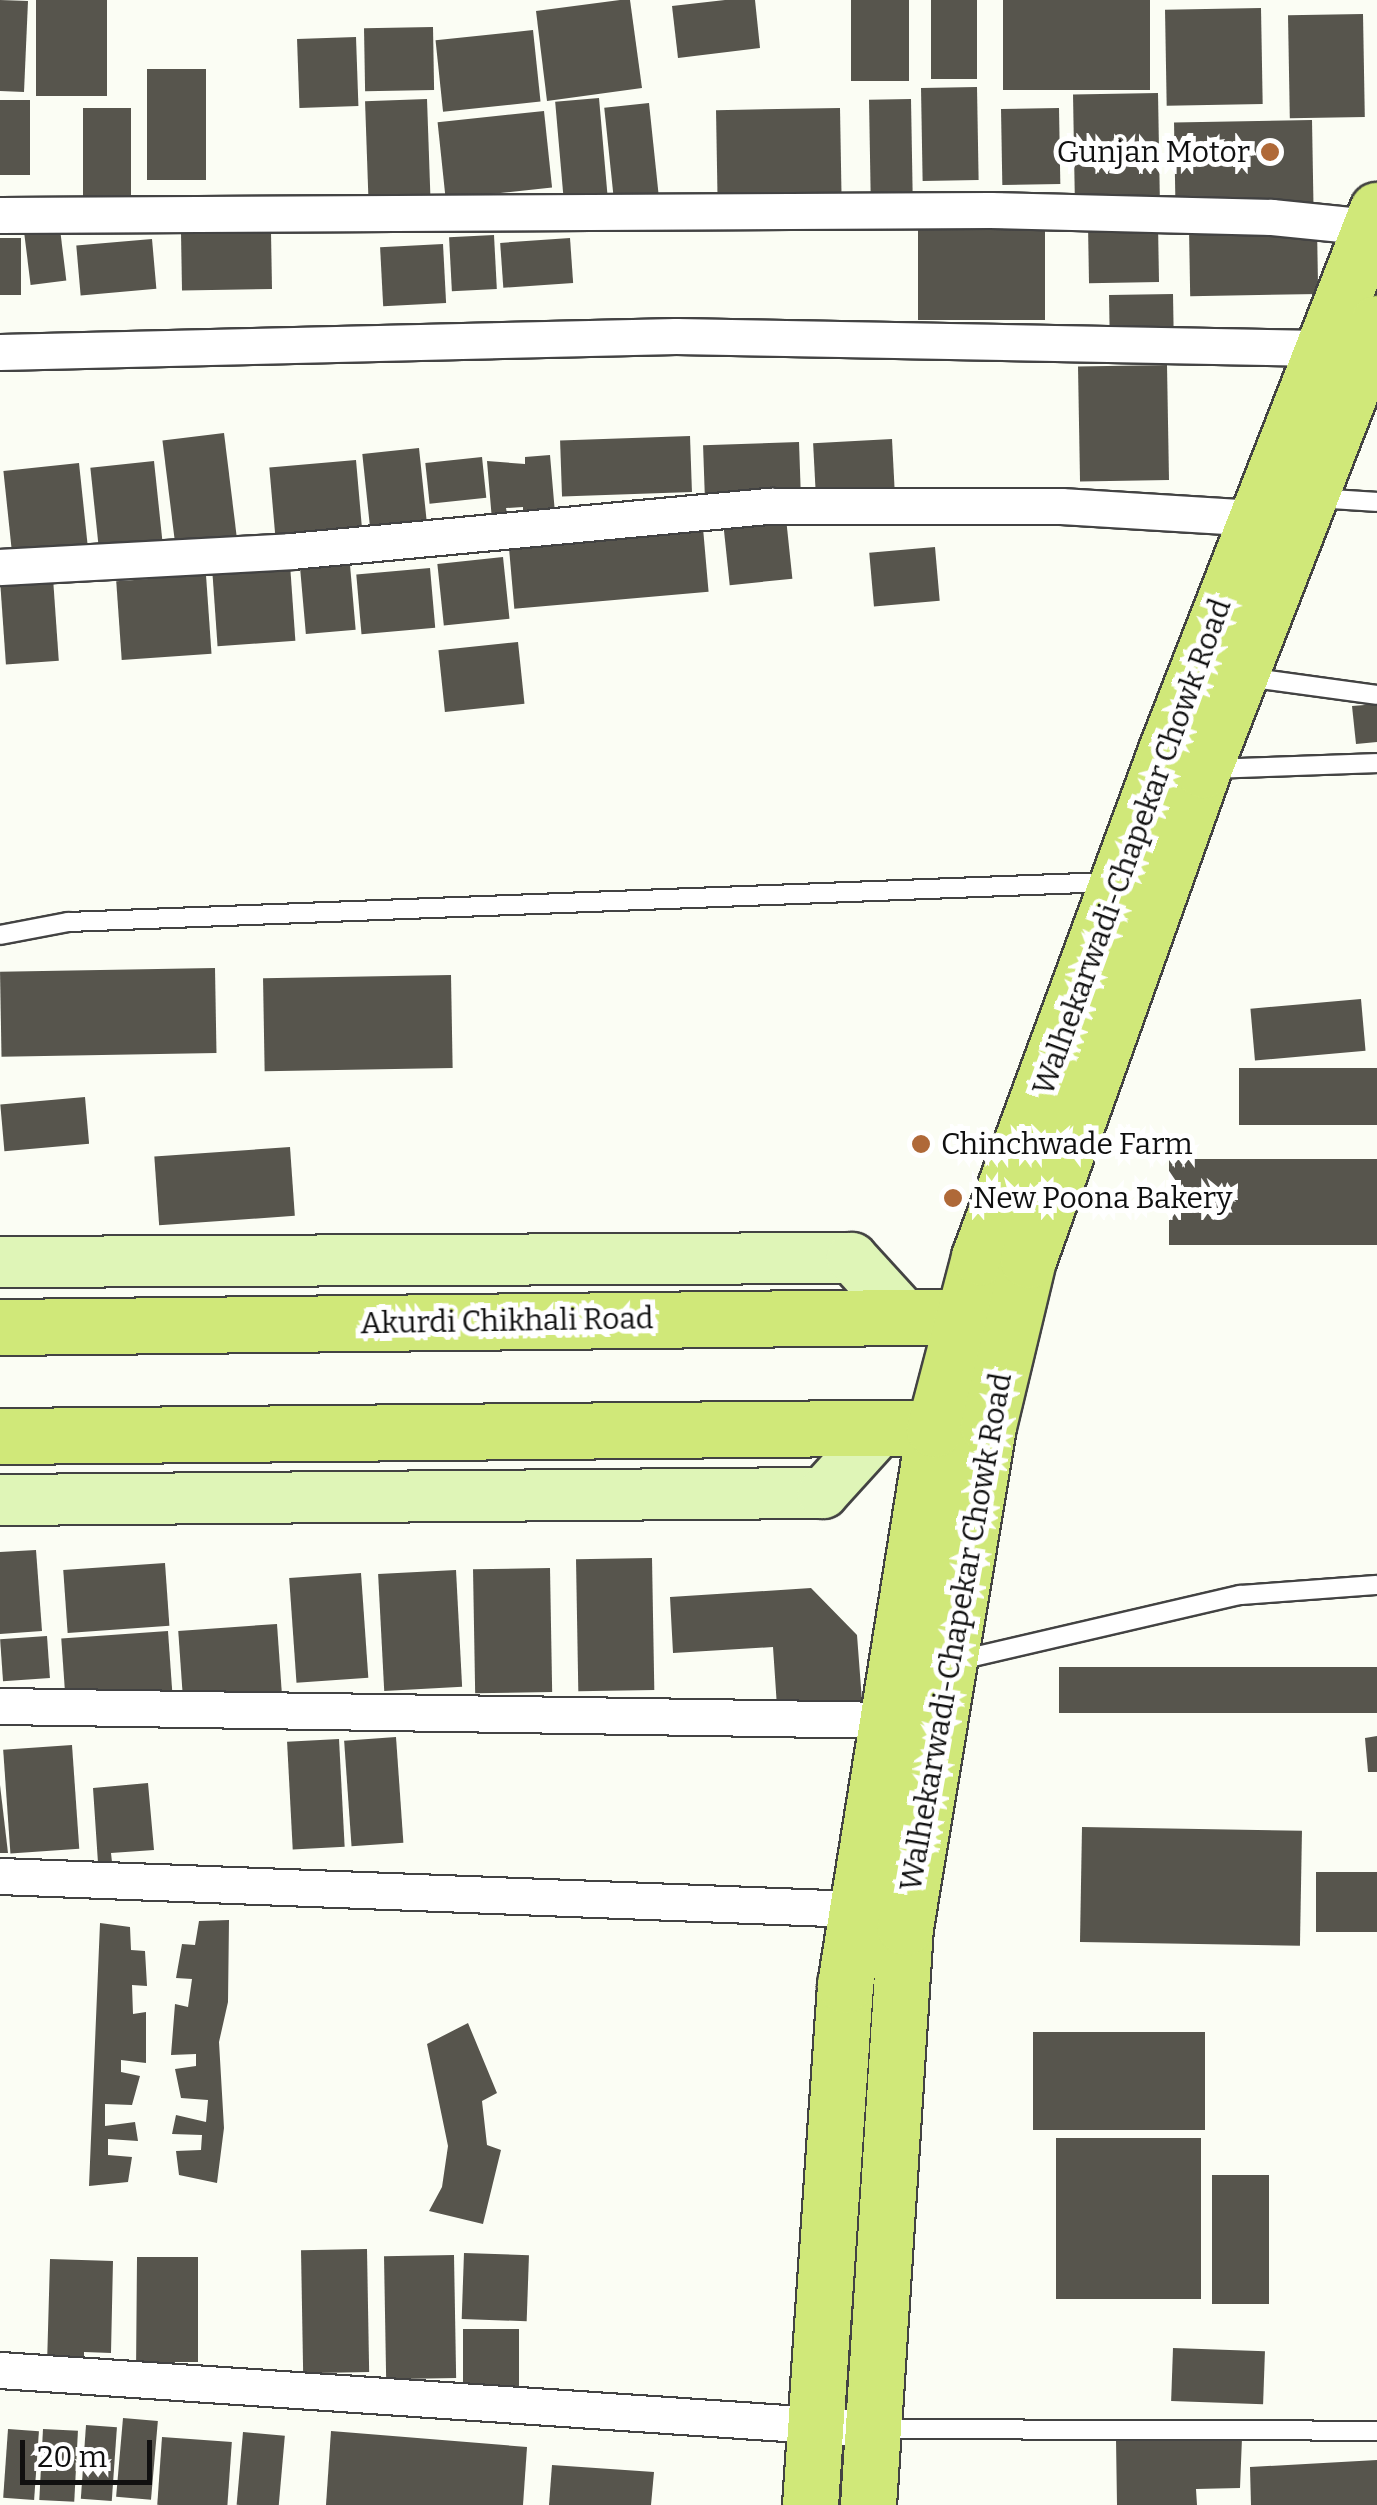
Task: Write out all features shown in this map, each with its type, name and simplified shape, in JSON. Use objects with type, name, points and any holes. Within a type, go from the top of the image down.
[{"type":"main road","name":"Walhekarwadi-Chapekar Chowk Road","points":[[880,1918],[951,1662],[988,1426],[989,1315],[980,1258],[1255,518],[1374,219]]},
{"type":"main road","name":"Walhekarwadi-Chapekar Chowk Road","points":[[880,1918],[887,1720],[934,1429],[989,1315],[1028,1260],[1203,770],[1377,323]]},
{"type":"main road","name":"Akurdi Chikhali Road","points":[[0,1327],[989,1315]]},
{"type":"main road","points":[[0,1436],[988,1426]]},
{"type":"main road","points":[[810,2505],[845,1984],[880,1918]]},
{"type":"main road","points":[[868,2505],[874,2429],[880,1918]]},
{"type":"street","points":[[0,216],[990,210],[1374,219]]},
{"type":"street","points":[[0,352],[676,336],[1320,348]]},
{"type":"street","points":[[0,567],[290,551],[770,506],[1061,506],[1255,518]]},
{"type":"street","points":[[0,1262],[852,1258],[904,1315]]},
{"type":"street","points":[[0,1500],[824,1493],[880,1429]]},
{"type":"street","points":[[0,1706],[887,1720]]},
{"type":"street","points":[[0,1876],[880,1918]]},
{"type":"street","points":[[0,2370],[874,2429]]},
{"type":"lane","points":[[1306,498],[1377,502]]},
{"type":"lane","points":[[1240,676],[1377,695]]},
{"type":"lane","points":[[1203,770],[1377,763]]},
{"type":"lane","points":[[0,935],[88,921],[1120,882]]},
{"type":"lane","points":[[951,1662],[1240,1595],[1377,1584]]},
{"type":"lane","points":[[874,2429],[1377,2431]]},
{"type":"building","points":[[0,0],[28,1],[24,92],[0,91]]},
{"type":"building","points":[[36,0],[107,0],[107,96],[36,96]]},
{"type":"building","points":[[630,0],[642,88],[547,101],[536,11]]},
{"type":"building","points":[[755,0],[760,48],[678,58],[672,6]]},
{"type":"building","points":[[851,0],[909,0],[909,81],[851,81]]},
{"type":"building","points":[[931,0],[977,0],[977,79],[931,79]]},
{"type":"building","points":[[1003,0],[1150,0],[1150,90],[1003,90]]},
{"type":"building","points":[[1261,8],[1263,104],[1167,106],[1165,10]]},
{"type":"building","points":[[1363,14],[1365,117],[1290,118],[1288,15]]},
{"type":"building","points":[[433,27],[434,90],[365,91],[364,28]]},
{"type":"building","points":[[533,30],[541,102],[443,112],[436,40]]},
{"type":"building","points":[[356,37],[358,106],[299,108],[297,39]]},
{"type":"building","points":[[147,69],[206,69],[206,180],[147,180]]},
{"type":"building","points":[[977,87],[979,180],[923,181],[921,88]]},
{"type":"building","points":[[1158,93],[1160,206],[1075,207],[1073,94]]},
{"type":"building","points":[[599,98],[609,208],[565,211],[555,102]]},
{"type":"building","points":[[427,99],[431,203],[369,205],[365,101]]},
{"type":"building","points":[[911,99],[913,209],[871,210],[869,100]]},
{"type":"building","points":[[0,100],[30,100],[30,175],[0,175]]},
{"type":"building","points":[[649,103],[659,194],[614,198],[604,108]]},
{"type":"building","points":[[83,108],[131,108],[131,206],[83,206]]},
{"type":"building","points":[[840,108],[842,205],[718,207],[716,110]]},
{"type":"building","points":[[1059,108],[1060,184],[1002,185],[1001,109]]},
{"type":"building","points":[[544,111],[552,188],[446,199],[438,122]]},
{"type":"building","points":[[1312,120],[1313,203],[1175,205],[1174,122]]},
{"type":"building","points":[[1158,224],[1159,282],[1089,283],[1088,225]]},
{"type":"building","points":[[918,225],[1045,225],[1045,320],[918,320]]},
{"type":"building","points":[[1317,227],[1318,294],[1190,296],[1189,229]]},
{"type":"building","points":[[60,229],[66,281],[31,285],[24,233]]},
{"type":"building","points":[[271,232],[272,289],[182,291],[181,234]]},
{"type":"building","points":[[494,235],[497,289],[452,291],[449,237]]},
{"type":"building","points":[[0,238],[21,238],[21,295],[0,295]]},
{"type":"building","points":[[570,238],[573,283],[503,288],[500,243]]},
{"type":"building","points":[[152,239],[156,289],[81,295],[76,246]]},
{"type":"building","points":[[443,244],[446,303],[383,306],[380,247]]},
{"type":"building","points":[[1173,294],[1174,335],[1110,336],[1109,295]]},
{"type":"building","points":[[1167,365],[1169,480],[1080,482],[1078,367]]},
{"type":"building","points":[[224,433],[238,546],[176,554],[162,441]]},
{"type":"building","points":[[690,436],[692,492],[562,497],[560,441]]},
{"type":"building","points":[[892,439],[895,496],[816,500],[813,443]]},
{"type":"building","points":[[799,442],[801,495],[705,498],[703,445]]},
{"type":"building","points":[[419,448],[427,526],[370,532],[362,454]]},
{"type":"building","points":[[550,455],[555,513],[523,517],[523,507],[506,508],[508,519],[492,520],[487,461],[525,464],[525,457]]},
{"type":"building","points":[[482,457],[486,498],[430,504],[425,463]]},
{"type":"building","points":[[356,460],[363,536],[276,543],[269,468]]},
{"type":"building","points":[[154,461],[163,543],[99,549],[90,468]]},
{"type":"building","points":[[79,463],[88,545],[12,552],[3,471]]},
{"type":"building","points":[[786,518],[792,579],[730,585],[723,525]]},
{"type":"building","points":[[703,528],[709,592],[514,609],[509,545]]},
{"type":"building","points":[[935,547],[940,601],[874,607],[869,553]]},
{"type":"building","points":[[503,557],[509,619],[444,626],[437,564]]},
{"type":"building","points":[[290,564],[295,641],[218,646],[212,569]]},
{"type":"building","points":[[350,565],[356,630],[306,634],[300,569]]},
{"type":"building","points":[[430,568],[435,628],[362,634],[356,574]]},
{"type":"building","points":[[206,575],[212,654],[122,660],[116,581]]},
{"type":"building","points":[[53,578],[59,661],[6,664],[0,582]]},
{"type":"building","points":[[518,642],[524,704],[445,712],[438,650]]},
{"type":"building","points":[[1377,704],[1377,742],[1356,744],[1352,706]]},
{"type":"building","points":[[215,968],[216,1053],[2,1057],[0,972]]},
{"type":"building","points":[[451,975],[453,1068],[265,1071],[263,978]]},
{"type":"building","points":[[1361,999],[1366,1051],[1255,1060],[1250,1009]]},
{"type":"building","points":[[1239,1068],[1377,1068],[1377,1125],[1239,1125]]},
{"type":"building","points":[[85,1097],[89,1144],[4,1151],[0,1104]]},
{"type":"building","points":[[290,1147],[295,1216],[159,1225],[154,1156]]},
{"type":"building","points":[[1169,1159],[1377,1159],[1377,1245],[1169,1245]]},
{"type":"building","points":[[36,1550],[42,1631],[0,1634],[0,1552]]},
{"type":"building","points":[[652,1558],[654,1690],[578,1691],[576,1559]]},
{"type":"building","points":[[165,1563],[169,1626],[68,1633],[63,1570]]},
{"type":"building","points":[[550,1568],[552,1692],[475,1693],[473,1569]]},
{"type":"building","points":[[456,1570],[462,1687],[384,1691],[378,1574]]},
{"type":"building","points":[[361,1573],[368,1678],[296,1683],[289,1578]]},
{"type":"building","points":[[811,1588],[857,1635],[862,1701],[777,1707],[773,1647],[673,1653],[670,1597]]},
{"type":"building","points":[[277,1624],[282,1694],[183,1701],[178,1631]]},
{"type":"building","points":[[168,1631],[172,1692],[66,1699],[61,1638]]},
{"type":"building","points":[[47,1636],[50,1678],[3,1681],[0,1639]]},
{"type":"building","points":[[1059,1667],[1377,1667],[1377,1713],[1059,1713]]},
{"type":"building","points":[[1377,1736],[1377,1772],[1368,1772],[1365,1738]]},
{"type":"building","points":[[396,1737],[403,1843],[352,1846],[344,1741]]},
{"type":"building","points":[[339,1739],[345,1847],[293,1850],[287,1742]]},
{"type":"building","points":[[72,1745],[79,1849],[10,1854],[3,1750]]},
{"type":"building","points":[[148,1783],[154,1850],[111,1853],[112,1862],[98,1863],[93,1788]]},
{"type":"building","points":[[0,1785],[8,1853],[0,1853]]},
{"type":"building","points":[[1082,1827],[1302,1831],[1300,1946],[1080,1942]]},
{"type":"building","points":[[1316,1872],[1377,1872],[1377,1932],[1316,1932]]},
{"type":"building","points":[[229,1920],[228,2002],[219,2042],[224,2128],[217,2183],[179,2175],[176,2151],[201,2150],[202,2135],[172,2134],[176,2115],[206,2122],[208,2100],[181,2098],[175,2069],[196,2066],[196,2054],[171,2055],[175,2004],[188,2007],[192,1979],[176,1978],[182,1944],[195,1945],[199,1921]]},
{"type":"building","points":[[100,1923],[130,1927],[131,1950],[145,1951],[147,1986],[132,1985],[133,2014],[146,2012],[146,2063],[121,2060],[121,2072],[140,2076],[132,2105],[105,2104],[105,2126],[135,2122],[138,2141],[108,2139],[108,2155],[132,2157],[128,2182],[89,2186]]},
{"type":"building","points":[[468,2023],[497,2093],[482,2101],[487,2145],[501,2150],[483,2224],[429,2211],[442,2187],[448,2146],[427,2044]]},
{"type":"building","points":[[1033,2032],[1205,2032],[1205,2130],[1033,2130]]},
{"type":"building","points":[[1056,2138],[1201,2138],[1201,2299],[1056,2299]]},
{"type":"building","points":[[1212,2175],[1269,2175],[1269,2304],[1212,2304]]},
{"type":"building","points":[[367,2249],[369,2372],[303,2373],[301,2250]]},
{"type":"building","points":[[464,2253],[529,2255],[527,2321],[462,2319]]},
{"type":"building","points":[[454,2255],[456,2378],[386,2379],[384,2256]]},
{"type":"building","points":[[137,2257],[198,2257],[198,2362],[175,2362],[175,2373],[136,2373]]},
{"type":"building","points":[[50,2259],[113,2261],[111,2353],[84,2352],[84,2366],[47,2365]]},
{"type":"building","points":[[463,2329],[519,2329],[519,2387],[463,2387]]},
{"type":"building","points":[[1173,2348],[1265,2351],[1263,2404],[1171,2401]]},
{"type":"building","points":[[123,2418],[158,2421],[151,2500],[116,2497]]},
{"type":"building","points":[[86,2425],[117,2427],[112,2501],[81,2499]]},
{"type":"building","points":[[8,2429],[39,2431],[34,2500],[3,2498]]},
{"type":"building","points":[[43,2429],[78,2431],[74,2502],[39,2500]]},
{"type":"building","points":[[331,2431],[527,2447],[523,2505],[326,2505]]},
{"type":"building","points":[[243,2432],[285,2436],[279,2505],[237,2505]]},
{"type":"building","points":[[162,2437],[232,2442],[227,2505],[157,2505]]},
{"type":"building","points":[[1242,2438],[1240,2488],[1196,2489],[1197,2505],[1117,2505],[1116,2439]]},
{"type":"building","points":[[1377,2460],[1377,2505],[1251,2505],[1250,2467]]},
{"type":"building","points":[[552,2465],[654,2472],[651,2505],[549,2505]]},
{"type":"place","name":"Gunjan Motor","points":[[1270,152]]},
{"type":"place","name":"Chinchwade Farm","points":[[921,1144]]},
{"type":"place","name":"New Poona Bakery","points":[[953,1198]]}]
